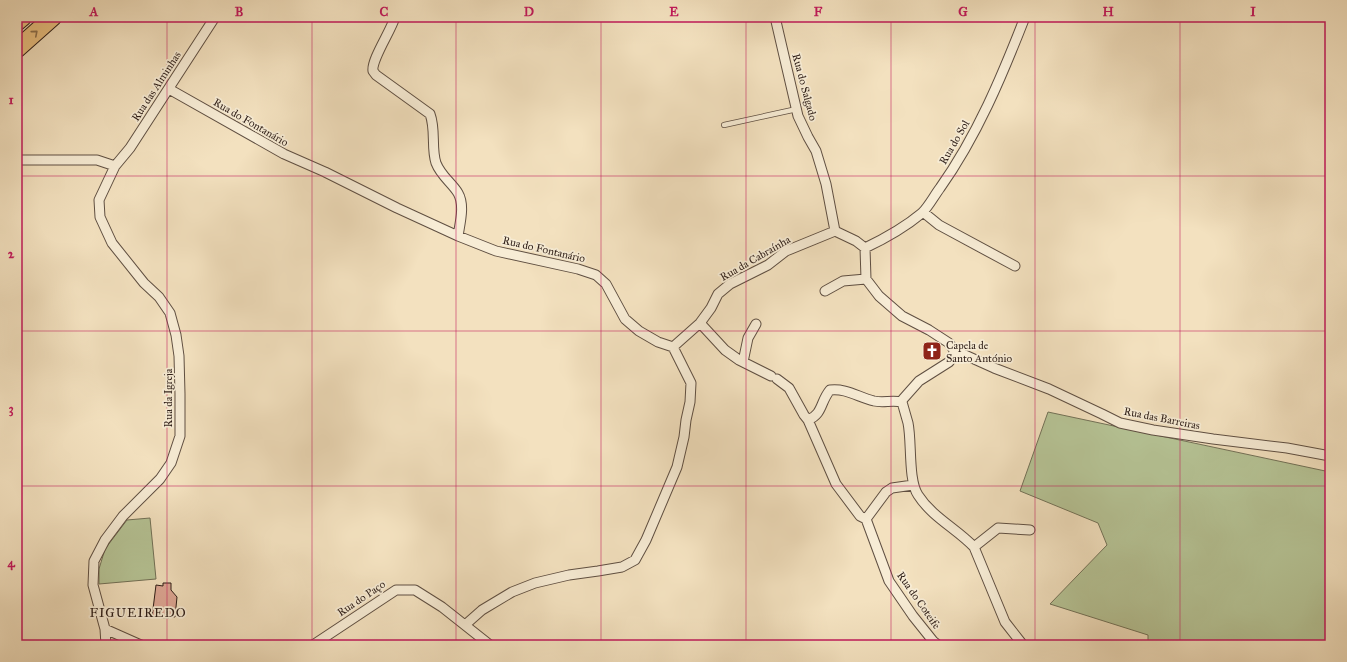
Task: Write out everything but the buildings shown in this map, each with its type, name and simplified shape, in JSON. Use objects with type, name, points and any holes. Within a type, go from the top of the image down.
[{"type":"highway","points":[[17,22],[23,17]]},
{"type":"highway","points":[[17,49],[53,17]]},
{"type":"street","name":"Rua das Alminhas","points":[[115,166],[130,148],[215,17]]},
{"type":"street","points":[[395,17],[388,35],[374,61],[373,71],[376,75],[430,114],[436,163],[442,175],[458,194],[460,200],[461,206],[458,236]]},
{"type":"street","name":"Rua do Salgado","points":[[775,17],[798,116],[816,151],[826,184],[835,231]]},
{"type":"street","name":"Rua do Sol","points":[[865,248],[892,235],[923,212],[948,176],[975,132],[1010,56],[1025,17]]},
{"type":"street","name":"Rua do Fontanário","points":[[169,89],[284,154],[326,172],[397,208],[458,236],[496,251],[578,269],[596,275],[606,284],[625,319],[639,331],[658,342],[673,347]]},
{"type":"street","points":[[17,160],[97,160],[115,166]]},
{"type":"street","name":"Rua da Igreja","points":[[106,645],[105,629],[93,585],[94,561],[105,540],[122,516],[160,479],[171,463],[180,436],[179,356],[176,334],[170,313],[112,243],[100,217],[99,200],[115,166]]},
{"type":"street","points":[[923,212],[939,225],[1015,266]]},
{"type":"street","points":[[825,291],[843,281],[866,279],[865,248],[856,241],[835,231]]},
{"type":"street","name":"Rua da Cabraínha","points":[[673,347],[700,323],[711,308],[718,294],[730,284],[768,265],[786,251],[835,231]]},
{"type":"street","name":"Rua das Barreiras","points":[[866,279],[879,296],[902,316],[929,330],[949,343],[954,350],[994,368],[1049,389],[1120,423],[1213,440],[1287,448],[1330,456]]},
{"type":"street","points":[[700,323],[725,350],[743,362],[774,378],[788,388],[808,420],[818,414],[825,396],[830,390],[844,390],[876,401],[894,400],[902,402]]},
{"type":"street","points":[[743,362],[748,338],[756,324]]},
{"type":"street","points":[[465,626],[482,610],[512,592],[535,583],[569,575],[622,567],[635,560],[646,540],[677,467],[684,437],[690,402],[690,383],[673,347]]},
{"type":"street","points":[[954,350],[954,357],[949,362],[919,381],[906,395],[902,402],[908,423],[913,486],[917,495],[929,509],[967,539],[974,547],[1005,622],[1023,645]]},
{"type":"street","name":"Rua do Coteife","points":[[808,420],[836,484],[860,516],[866,519],[889,581],[913,616],[938,645]]},
{"type":"street","points":[[866,519],[886,492],[892,488],[913,486]]},
{"type":"street","points":[[974,547],[998,528],[1030,530]]},
{"type":"street","name":"Rua do Paço","points":[[313,645],[396,590],[414,590],[442,607],[490,645]]},
{"type":"street","points":[[105,629],[141,645]]},
{"type":"lane","points":[[724,125],[797,109]]},
{"type":"green space","points":[[1048,412],[1330,472],[1330,645],[1148,645],[1148,635],[1050,604],[1107,545],[1098,523],[1020,491]]},
{"type":"green space","points":[[150,518],[156,579],[99,584],[99,569],[105,549],[127,520]]},
{"type":"place","name":"Capela de Santo António","points":[[932,351]]},
{"type":"district","name":"FIGUEIREDO","points":[[138,612]]}]
